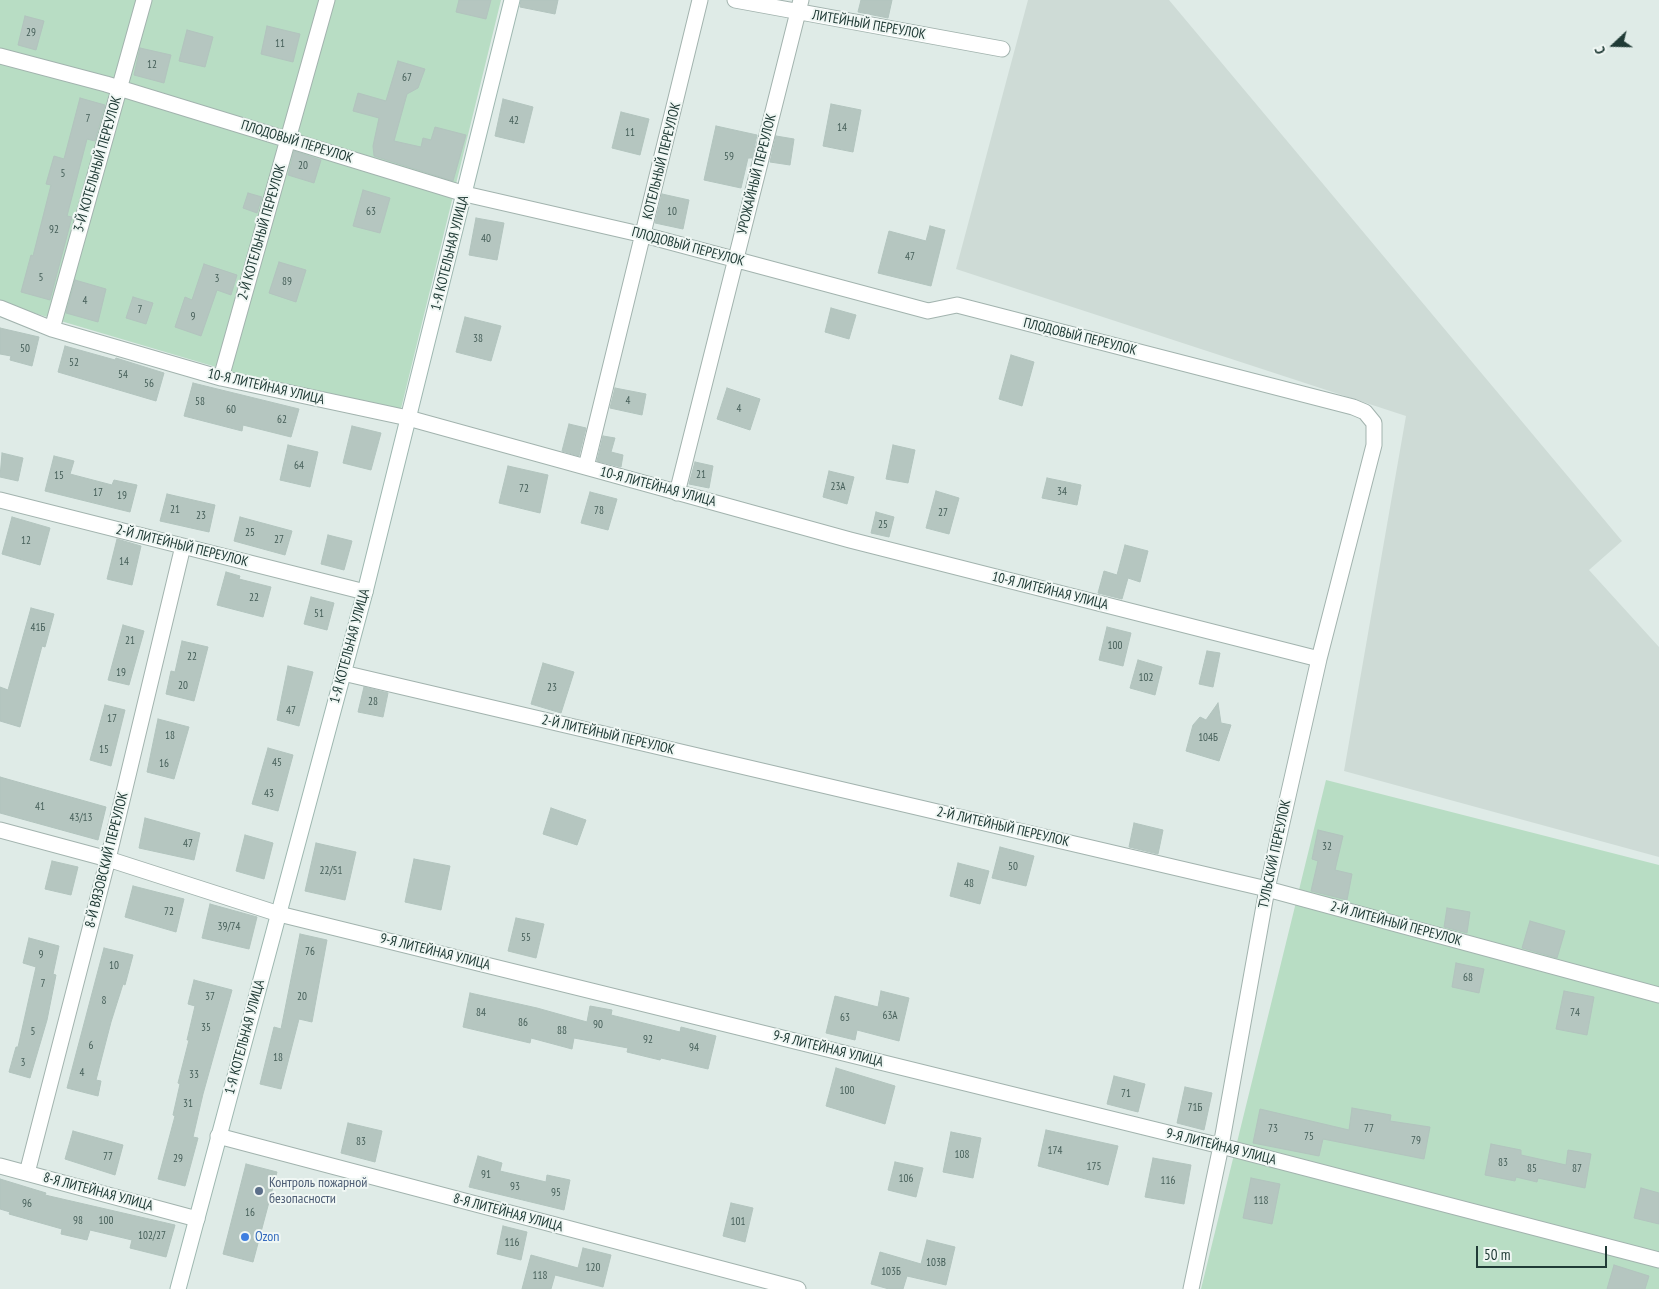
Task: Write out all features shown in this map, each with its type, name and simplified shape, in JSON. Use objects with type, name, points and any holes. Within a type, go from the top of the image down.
[{"type":"street","name":"3-Й КОТЕЛЬНЫЙ ПЕРЕУЛОК","points":[[52,329],[144,0]]},
{"type":"street","name":"2-Й КОТЕЛЬНЫЙ ПЕРЕУЛОК","points":[[221,378],[327,0]]},
{"type":"street","name":"1-Я КОТЕЛЬНАЯ УЛИЦА","points":[[178,1289],[365,592],[512,0]]},
{"type":"street","name":"КОТЕЛЬНЫЙ ПЕРЕУЛОК","points":[[586,467],[700,0]]},
{"type":"street","name":"ЛИТЕЙНЫЙ ПЕРЕУЛОК","points":[[735,0],[799,6],[1002,49]]},
{"type":"street","name":"УРОЖАЙНЫЙ ПЕРЕУЛОК","points":[[677,492],[799,6]]},
{"type":"street","name":"ПЛОДОВЫЙ ПЕРЕУЛОК","points":[[0,56],[119,88],[465,194],[644,234],[928,311],[957,305],[1324,399],[1359,410],[1374,423]]},
{"type":"street","name":"10-Я ЛИТЕЙНАЯ УЛИЦА","points":[[0,308],[52,329],[221,378],[408,418],[850,540],[1319,660]]},
{"type":"street","name":"ТУЛЬСКИЙ ПЕРЕУЛОК","points":[[1191,1289],[1222,1146],[1267,889],[1319,660],[1374,445],[1376,434],[1374,423]]},
{"type":"street","name":"2-Й ЛИТЕЙНЫЙ ПЕРЕУЛОК","points":[[0,500],[365,592]]},
{"type":"street","name":"8-Й ВЯЗОВСКИЙ ПЕРЕУЛОК","points":[[27,1173],[108,859],[183,546]]},
{"type":"street","name":"2-Й ЛИТЕЙНЫЙ ПЕРЕУЛОК","points":[[343,673],[1267,889],[1659,995]]},
{"type":"street","name":"9-Я ЛИТЕЙНАЯ УЛИЦА","points":[[0,830],[108,859],[279,914],[1222,1146],[1659,1260]]},
{"type":"street","name":"8-Я ЛИТЕЙНАЯ УЛИЦА","points":[[218,1136],[798,1289]]},
{"type":"street","name":"8-Я ЛИТЕЙНАЯ УЛИЦА","points":[[0,1166],[197,1219]]},
{"type":"shaded area","points":[[1028,0],[1169,0],[1622,541],[1589,570],[1659,647],[1659,857],[1344,771],[1406,416],[956,269]]},
{"type":"green space","points":[[0,0],[501,0],[398,421],[0,303]]},
{"type":"green space","points":[[1326,780],[1659,865],[1659,1289],[1201,1289]]},
{"type":"building","points":[[459,0],[491,0],[486,19],[456,12]]},
{"type":"building","points":[[521,0],[558,0],[555,14],[520,7]]},
{"type":"building","points":[[861,0],[892,0],[888,18],[858,12]]},
{"type":"building","points":[[25,16],[44,21],[36,50],[18,45]]},
{"type":"building","points":[[267,26],[300,34],[293,62],[261,54]]},
{"type":"building","points":[[187,30],[213,37],[205,67],[179,61]]},
{"type":"building","points":[[140,48],[171,55],[164,83],[134,75]]},
{"type":"building","points":[[398,61],[425,69],[418,88],[407,94],[394,141],[421,147],[423,138],[431,140],[435,127],[466,135],[453,181],[374,156],[373,146],[379,118],[353,111],[358,93],[386,101]]},
{"type":"building","points":[[80,98],[105,105],[95,141],[87,139],[67,216],[72,217],[50,300],[21,292],[31,255],[33,256],[51,185],[46,184],[54,156],[64,159]]},
{"type":"building","points":[[503,99],[533,107],[524,143],[495,136]]},
{"type":"building","points":[[831,104],[861,110],[853,152],[823,146]]},
{"type":"building","points":[[621,112],[649,119],[640,155],[612,148]]},
{"type":"building","points":[[716,126],[757,135],[752,158],[748,158],[741,188],[704,180]]},
{"type":"building","points":[[776,136],[794,139],[790,165],[770,162]]},
{"type":"building","points":[[294,151],[321,160],[314,183],[288,175]]},
{"type":"building","points":[[363,190],[390,198],[380,233],[353,226]]},
{"type":"building","points":[[248,193],[262,197],[257,213],[243,208]]},
{"type":"building","points":[[662,194],[689,200],[683,229],[655,223]]},
{"type":"building","points":[[476,218],[504,223],[497,260],[469,255]]},
{"type":"building","points":[[930,226],[945,230],[931,286],[878,273],[889,231],[926,241]]},
{"type":"building","points":[[279,262],[306,270],[296,302],[269,293]]},
{"type":"building","points":[[204,264],[237,275],[231,295],[217,290],[201,336],[175,327],[185,297],[192,300]]},
{"type":"building","points":[[75,280],[106,289],[98,322],[66,313]]},
{"type":"building","points":[[133,297],[153,303],[146,324],[126,318]]},
{"type":"building","points":[[831,308],[856,315],[849,339],[825,332]]},
{"type":"building","points":[[465,317],[501,326],[491,361],[456,352]]},
{"type":"building","points":[[0,328],[39,337],[32,366],[10,360],[11,356],[0,354]]},
{"type":"building","points":[[65,346],[115,360],[116,358],[164,373],[156,401],[58,372]]},
{"type":"building","points":[[1011,355],[1034,362],[1022,406],[999,399]]},
{"type":"building","points":[[193,383],[299,409],[291,437],[243,425],[242,431],[184,416]]},
{"type":"building","points":[[615,388],[646,394],[642,415],[610,408]]},
{"type":"building","points":[[727,388],[760,399],[750,430],[717,419]]},
{"type":"building","points":[[569,424],[586,428],[579,456],[562,451]]},
{"type":"building","points":[[352,426],[381,433],[371,470],[343,463]]},
{"type":"building","points":[[603,436],[615,438],[611,452],[623,455],[621,467],[597,461]]},
{"type":"building","points":[[288,445],[318,452],[310,487],[280,480]]},
{"type":"building","points":[[893,445],[915,450],[908,483],[886,479]]},
{"type":"building","points":[[2,453],[23,458],[18,481],[0,477]]},
{"type":"building","points":[[54,456],[74,461],[70,474],[112,485],[114,480],[137,485],[130,512],[45,491]]},
{"type":"building","points":[[695,462],[713,466],[709,488],[689,484]]},
{"type":"building","points":[[508,466],[548,475],[540,513],[499,503]]},
{"type":"building","points":[[829,471],[854,477],[847,504],[823,497]]},
{"type":"building","points":[[1047,478],[1081,485],[1077,505],[1042,498]]},
{"type":"building","points":[[936,491],[959,498],[949,534],[926,528]]},
{"type":"building","points":[[590,492],[617,499],[608,530],[581,523]]},
{"type":"building","points":[[167,494],[215,505],[209,532],[160,521]]},
{"type":"building","points":[[876,512],[894,517],[889,537],[871,533]]},
{"type":"building","points":[[12,517],[50,528],[40,565],[2,554]]},
{"type":"building","points":[[240,517],[292,531],[285,555],[234,541]]},
{"type":"building","points":[[328,535],[352,541],[344,570],[321,564]]},
{"type":"building","points":[[117,539],[141,546],[132,585],[107,579]]},
{"type":"building","points":[[1125,545],[1148,551],[1140,582],[1128,578],[1122,599],[1098,593],[1104,571],[1117,575]]},
{"type":"building","points":[[226,572],[240,576],[239,579],[271,587],[263,617],[217,605]]},
{"type":"building","points":[[311,597],[334,603],[327,630],[304,624]]},
{"type":"building","points":[[31,608],[54,614],[45,647],[42,646],[20,727],[0,721],[0,687],[8,690]]},
{"type":"building","points":[[123,625],[144,631],[129,685],[108,680]]},
{"type":"building","points":[[1107,627],[1131,633],[1123,666],[1099,660]]},
{"type":"building","points":[[182,641],[208,647],[194,701],[166,694],[171,671],[175,672]]},
{"type":"building","points":[[1207,651],[1220,653],[1213,687],[1199,684]]},
{"type":"building","points":[[1138,660],[1162,667],[1155,695],[1130,688]]},
{"type":"building","points":[[543,663],[574,672],[561,713],[531,704]]},
{"type":"building","points":[[288,666],[313,672],[299,726],[277,720]]},
{"type":"building","points":[[364,687],[388,693],[383,717],[358,712]]},
{"type":"building","points":[[1218,703],[1221,723],[1231,725],[1219,761],[1186,751],[1193,725],[1200,717],[1206,720]]},
{"type":"building","points":[[105,705],[125,710],[111,766],[90,760]]},
{"type":"building","points":[[158,719],[189,727],[174,779],[147,772]]},
{"type":"building","points":[[268,748],[293,755],[278,811],[252,804]]},
{"type":"building","points":[[0,777],[106,807],[98,840],[0,813]]},
{"type":"building","points":[[551,808],[586,820],[577,845],[543,834]]},
{"type":"building","points":[[145,818],[200,833],[194,860],[139,848]]},
{"type":"building","points":[[1134,823],[1163,830],[1158,854],[1129,847]]},
{"type":"building","points":[[1318,830],[1343,836],[1335,870],[1352,874],[1347,900],[1311,891],[1318,861],[1312,859]]},
{"type":"building","points":[[245,835],[273,843],[264,879],[236,871]]},
{"type":"building","points":[[316,843],[356,852],[345,900],[305,891]]},
{"type":"building","points":[[1000,847],[1034,856],[1026,886],[992,878]]},
{"type":"building","points":[[414,859],[450,866],[441,910],[405,902]]},
{"type":"building","points":[[52,861],[78,867],[71,895],[45,889]]},
{"type":"building","points":[[958,863],[989,871],[980,904],[950,896]]},
{"type":"building","points":[[133,886],[184,899],[176,932],[125,917]]},
{"type":"building","points":[[210,904],[257,917],[249,949],[202,938]]},
{"type":"building","points":[[1447,908],[1470,912],[1467,933],[1444,927]]},
{"type":"building","points":[[516,918],[544,924],[536,958],[508,951]]},
{"type":"building","points":[[1530,921],[1565,931],[1557,958],[1522,948]]},
{"type":"building","points":[[300,934],[327,940],[312,1022],[299,1019],[281,1089],[260,1084],[274,1027],[281,1029]]},
{"type":"building","points":[[29,938],[59,946],[53,974],[56,975],[47,1020],[30,1078],[9,1072],[16,1047],[18,1047],[36,967],[23,963]]},
{"type":"building","points":[[104,948],[133,955],[125,985],[123,984],[111,1022],[96,1080],[101,1081],[98,1096],[67,1088]]},
{"type":"building","points":[[1456,963],[1484,969],[1479,993],[1452,987]]},
{"type":"building","points":[[194,980],[232,990],[203,1094],[193,1137],[198,1138],[185,1186],[158,1179],[175,1116],[173,1115],[180,1084],[178,1083],[189,1040],[187,1040],[195,1006],[188,1004]]},
{"type":"building","points":[[881,991],[909,998],[899,1041],[857,1030],[855,1040],[826,1033],[835,996],[878,1007]]},
{"type":"building","points":[[1564,991],[1594,997],[1587,1035],[1556,1029]]},
{"type":"building","points":[[470,993],[537,1008],[587,1022],[590,1006],[612,1010],[611,1015],[680,1032],[681,1027],[716,1036],[708,1069],[627,1052],[628,1048],[574,1038],[572,1049],[531,1038],[530,1043],[463,1027]]},
{"type":"building","points":[[836,1068],[895,1086],[885,1124],[826,1106]]},
{"type":"building","points":[[1114,1076],[1145,1084],[1138,1112],[1107,1104]]},
{"type":"building","points":[[1185,1087],[1212,1093],[1204,1130],[1177,1123]]},
{"type":"building","points":[[1352,1108],[1391,1115],[1390,1121],[1430,1127],[1424,1159],[1323,1139],[1319,1156],[1253,1143],[1260,1109],[1349,1130]]},
{"type":"building","points":[[348,1123],[382,1131],[375,1162],[341,1153]]},
{"type":"building","points":[[1046,1130],[1118,1146],[1108,1185],[1038,1166]]},
{"type":"building","points":[[73,1131],[123,1145],[115,1175],[65,1159]]},
{"type":"building","points":[[951,1132],[981,1138],[973,1178],[943,1172]]},
{"type":"building","points":[[1491,1144],[1521,1150],[1521,1155],[1566,1165],[1568,1150],[1591,1154],[1585,1188],[1538,1178],[1537,1182],[1516,1177],[1515,1181],[1485,1175]]},
{"type":"building","points":[[478,1156],[502,1163],[500,1171],[546,1182],[547,1175],[570,1180],[564,1210],[469,1187]]},
{"type":"building","points":[[1153,1158],[1191,1165],[1184,1204],[1145,1197]]},
{"type":"building","points":[[895,1162],[923,1168],[916,1197],[888,1190]]},
{"type":"building","points":[[246,1164],[277,1172],[253,1262],[223,1254]]},
{"type":"building","points":[[1251,1178],[1280,1184],[1272,1224],[1243,1218]]},
{"type":"building","points":[[0,1179],[46,1193],[45,1195],[175,1225],[166,1257],[130,1248],[132,1240],[90,1230],[87,1240],[61,1234],[62,1229],[9,1214],[10,1212],[0,1209]]},
{"type":"building","points":[[1641,1188],[1659,1193],[1659,1224],[1634,1218]]},
{"type":"building","points":[[731,1203],[753,1208],[745,1242],[723,1236]]},
{"type":"building","points":[[503,1226],[527,1232],[521,1260],[497,1254]]},
{"type":"building","points":[[927,1240],[955,1247],[946,1285],[907,1276],[903,1289],[889,1289],[871,1284],[880,1252],[921,1264]]},
{"type":"building","points":[[583,1248],[611,1255],[603,1287],[555,1275],[551,1289],[522,1289],[531,1255],[578,1268]]},
{"type":"building","points":[[1614,1265],[1649,1276],[1645,1289],[1607,1289]]},
{"type":"place","name":"Контроль пожарной безопасности","points":[[259,1191]]},
{"type":"place","name":"Ozon","points":[[245,1237]]}]
